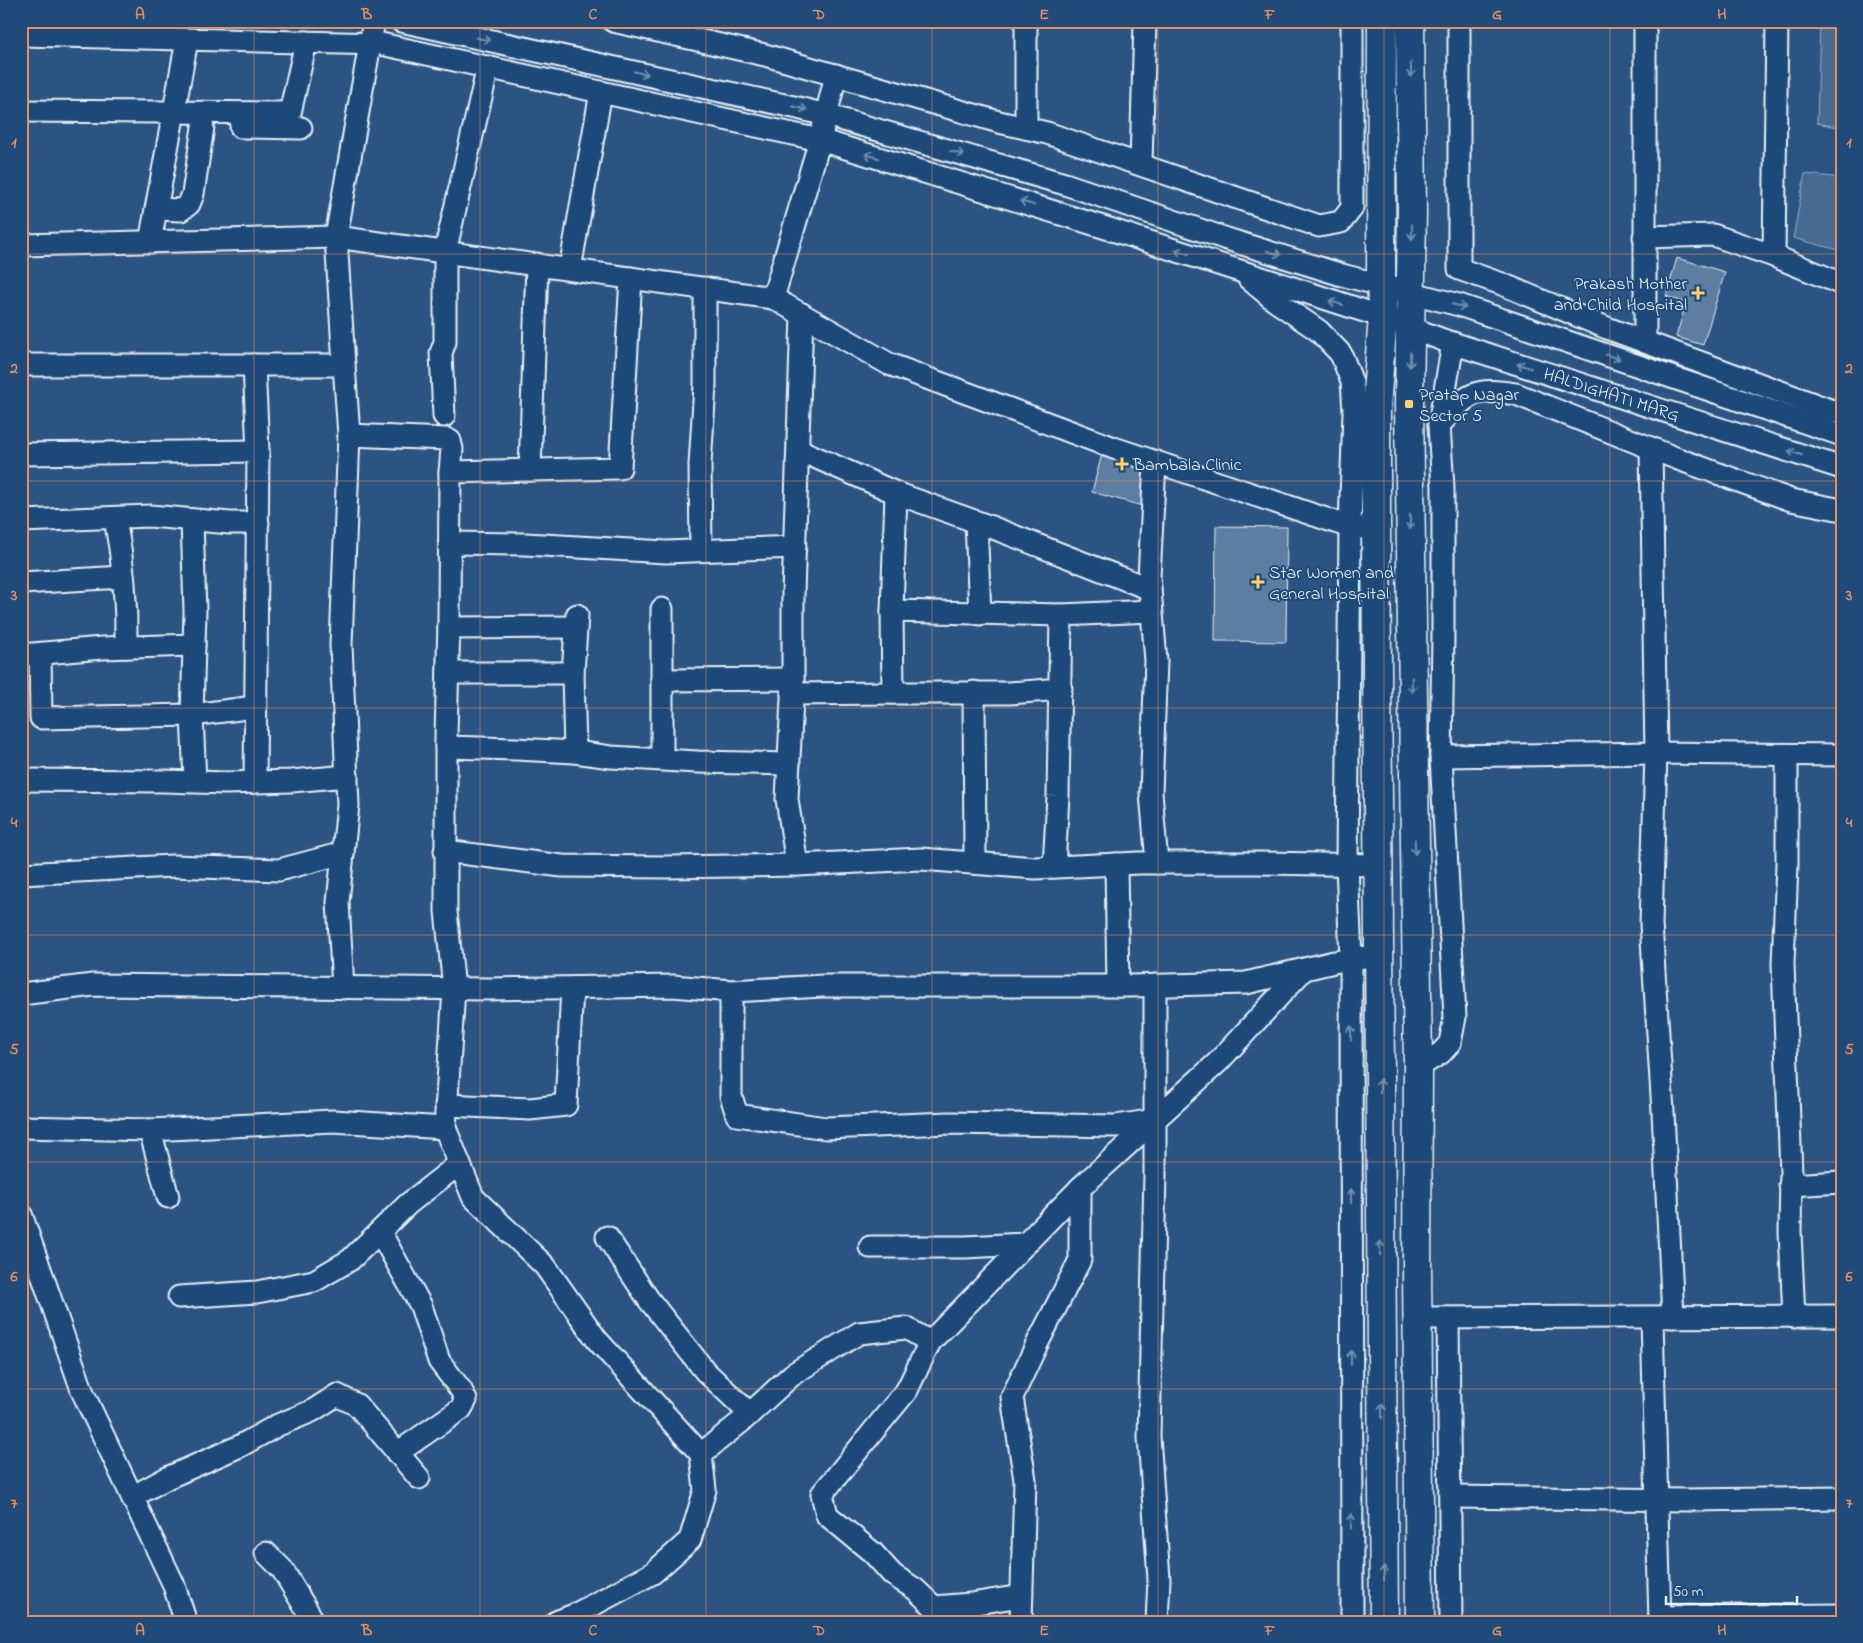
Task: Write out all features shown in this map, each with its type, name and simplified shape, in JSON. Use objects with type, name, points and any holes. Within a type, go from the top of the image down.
[{"type":"highway","points":[[1382,21],[1381,284],[1383,317],[1376,407],[1363,528],[1380,954],[1380,1267],[1384,1622]]},
{"type":"highway","points":[[1410,21],[1412,294],[1409,404],[1418,1067],[1417,1318],[1420,1622]]},
{"type":"street","points":[[343,988],[338,902],[348,805],[341,645],[348,435],[336,237],[374,21]]},
{"type":"street","name":"HALDIGHATI MARG","points":[[401,21],[826,115],[1064,184],[1342,275],[1459,305],[1842,435]]},
{"type":"street","points":[[613,21],[765,55],[1047,133],[1319,226],[1341,222],[1352,208],[1352,21]]},
{"type":"street","points":[[1026,21],[1026,128]]},
{"type":"street","points":[[1140,164],[1145,21]]},
{"type":"street","points":[[1459,21],[1459,269],[1502,284],[1644,342],[1830,410],[1842,412]]},
{"type":"street","points":[[1644,342],[1645,21]]},
{"type":"street","points":[[1774,256],[1777,21]]},
{"type":"street","name":"HALDIGHATI MARG","points":[[21,36],[187,40],[225,31],[306,42],[381,44],[820,140],[1103,226],[1842,468]]},
{"type":"street","points":[[150,242],[187,40]]},
{"type":"street","points":[[21,111],[172,119],[290,112],[306,42]]},
{"type":"street","points":[[444,416],[441,353],[445,342],[445,252],[488,68]]},
{"type":"street","points":[[773,298],[820,140],[836,75]]},
{"type":"street","points":[[570,269],[601,92]]},
{"type":"street","points":[[172,119],[204,127],[301,128]]},
{"type":"street","points":[[156,209],[181,210],[189,204],[204,127]]},
{"type":"street","points":[[1644,237],[1712,235],[1774,256],[1842,284]]},
{"type":"street","points":[[21,245],[336,237],[773,298],[889,364],[1155,462],[1363,528]]},
{"type":"street","points":[[530,470],[537,264]]},
{"type":"street","points":[[1240,271],[1274,300],[1319,331],[1341,354],[1352,382],[1363,528],[1348,865],[1351,959],[1352,1622]]},
{"type":"street","points":[[450,472],[620,468],[631,278]]},
{"type":"street","points":[[701,550],[700,465],[705,385],[705,288]]},
{"type":"street","points":[[797,865],[787,799],[792,686],[802,314]]},
{"type":"street","points":[[1418,1067],[1440,1053],[1450,1043],[1455,1017],[1441,756],[1443,488],[1439,426],[1453,342]]},
{"type":"street","points":[[21,365],[344,365]]},
{"type":"street","points":[[254,365],[258,452],[255,782]]},
{"type":"street","points":[[1439,426],[1461,401],[1477,392],[1496,391],[1516,394],[1651,448],[1791,500],[1842,510]]},
{"type":"street","points":[[348,435],[446,438],[450,441],[452,449],[450,472],[446,747],[446,911],[454,989],[444,1128],[473,1197],[545,1266],[597,1340],[702,1454],[705,1490],[690,1540],[653,1573],[574,1615],[556,1622]]},
{"type":"street","points":[[1651,448],[1656,753],[1651,924],[1663,1112],[1663,1318],[1658,1500],[1660,1619],[1745,1619],[1842,1614]]},
{"type":"street","points":[[799,450],[896,493],[1150,589]]},
{"type":"street","points":[[21,454],[258,452]]},
{"type":"street","points":[[1155,462],[1148,577],[1156,661],[1151,793],[1157,863]]},
{"type":"street","points":[[893,693],[892,611],[896,493]]},
{"type":"street","points":[[21,521],[150,516],[230,523],[258,523]]},
{"type":"street","points":[[115,518],[120,547],[127,620],[126,647]]},
{"type":"street","points":[[192,520],[194,645],[192,715],[195,782]]},
{"type":"street","points":[[976,522],[980,614]]},
{"type":"street","points":[[450,543],[524,544],[666,552],[795,547]]},
{"type":"street","points":[[21,583],[123,577]]},
{"type":"street","points":[[662,609],[662,759]]},
{"type":"street","points":[[892,611],[1061,615],[1151,611]]},
{"type":"street","points":[[1054,867],[1061,688],[1061,615]]},
{"type":"street","points":[[449,628],[576,621],[574,673],[575,752]]},
{"type":"street","points":[[194,645],[126,647],[31,654],[41,718],[192,715],[255,707]]},
{"type":"street","points":[[448,673],[574,673]]},
{"type":"street","points":[[662,680],[893,693],[1009,693],[1061,688]]},
{"type":"street","points":[[974,692],[975,863]]},
{"type":"street","points":[[446,747],[515,748],[575,752],[611,757],[789,764]]},
{"type":"street","points":[[1441,756],[1656,753],[1842,754]]},
{"type":"street","points":[[1787,755],[1787,864],[1783,964],[1794,1317]]},
{"type":"street","points":[[21,780],[226,784],[347,776]]},
{"type":"street","points":[[446,851],[562,866],[797,865],[921,859],[1035,868],[1157,863],[1377,865]]},
{"type":"street","points":[[21,874],[173,866],[279,870],[343,853]]},
{"type":"street","points":[[1116,864],[1118,986]]},
{"type":"street","points":[[21,994],[93,985],[454,989],[673,986],[732,990],[833,986],[1118,986],[1246,983],[1380,954]]},
{"type":"street","points":[[1021,1596],[971,1604],[934,1607],[915,1589],[894,1575],[873,1553],[827,1515],[822,1494],[907,1390],[930,1342],[1080,1188],[1218,1062],[1304,969]]},
{"type":"street","points":[[1155,985],[1149,1437],[1159,1580],[1158,1622]]},
{"type":"street","points":[[446,1105],[530,1109],[566,1105],[572,988]]},
{"type":"street","points":[[732,990],[732,1096],[737,1115],[826,1128],[948,1123],[1116,1126],[1154,1120]]},
{"type":"street","points":[[21,1126],[150,1130],[333,1121],[444,1128]]},
{"type":"street","points":[[150,1130],[168,1197]]},
{"type":"street","points":[[179,1297],[256,1292],[314,1281],[350,1260],[408,1204],[460,1164]]},
{"type":"street","points":[[1790,1186],[1842,1182]]},
{"type":"street","points":[[1021,1622],[1026,1480],[1012,1397],[1080,1260],[1080,1188]]},
{"type":"street","points":[[21,1214],[83,1393],[173,1583],[186,1622]]},
{"type":"street","points":[[380,1232],[421,1306],[439,1361],[461,1390],[466,1400],[461,1408],[397,1453]]},
{"type":"street","points":[[607,1237],[648,1300],[705,1371],[750,1414]]},
{"type":"street","points":[[870,1248],[1026,1244]]},
{"type":"street","points":[[1417,1318],[1842,1316]]},
{"type":"street","points":[[1448,1318],[1451,1622]]},
{"type":"street","points":[[702,1454],[750,1414],[793,1374],[859,1333],[906,1328],[930,1342]]},
{"type":"street","points":[[132,1497],[167,1478],[240,1446],[278,1425],[312,1411],[337,1395],[357,1405],[418,1478]]},
{"type":"street","points":[[1450,1497],[1658,1500],[1842,1498]]},
{"type":"street","points":[[266,1553],[282,1569],[314,1622]]},
{"type":"shaded area","points":[[1820,21],[1842,21],[1842,128],[1817,123]]},
{"type":"shaded area","points":[[1805,174],[1842,178],[1842,251],[1793,238]]},
{"type":"building","points":[[1677,258],[1725,272],[1703,345],[1676,337],[1686,303],[1666,296]]},
{"type":"building","points":[[1103,450],[1154,465],[1142,506],[1092,492]]},
{"type":"building","points":[[1216,526],[1287,527],[1286,642],[1215,641]]},
{"type":"place","name":"Prakash Mother and Child Hospital","points":[[1698,293]]},
{"type":"place","name":"Pratap Nagar Sector 5","points":[[1409,404]]},
{"type":"place","name":"Bambala Clinic","points":[[1122,464]]},
{"type":"place","name":"Star Women and General Hospital","points":[[1258,582]]}]
